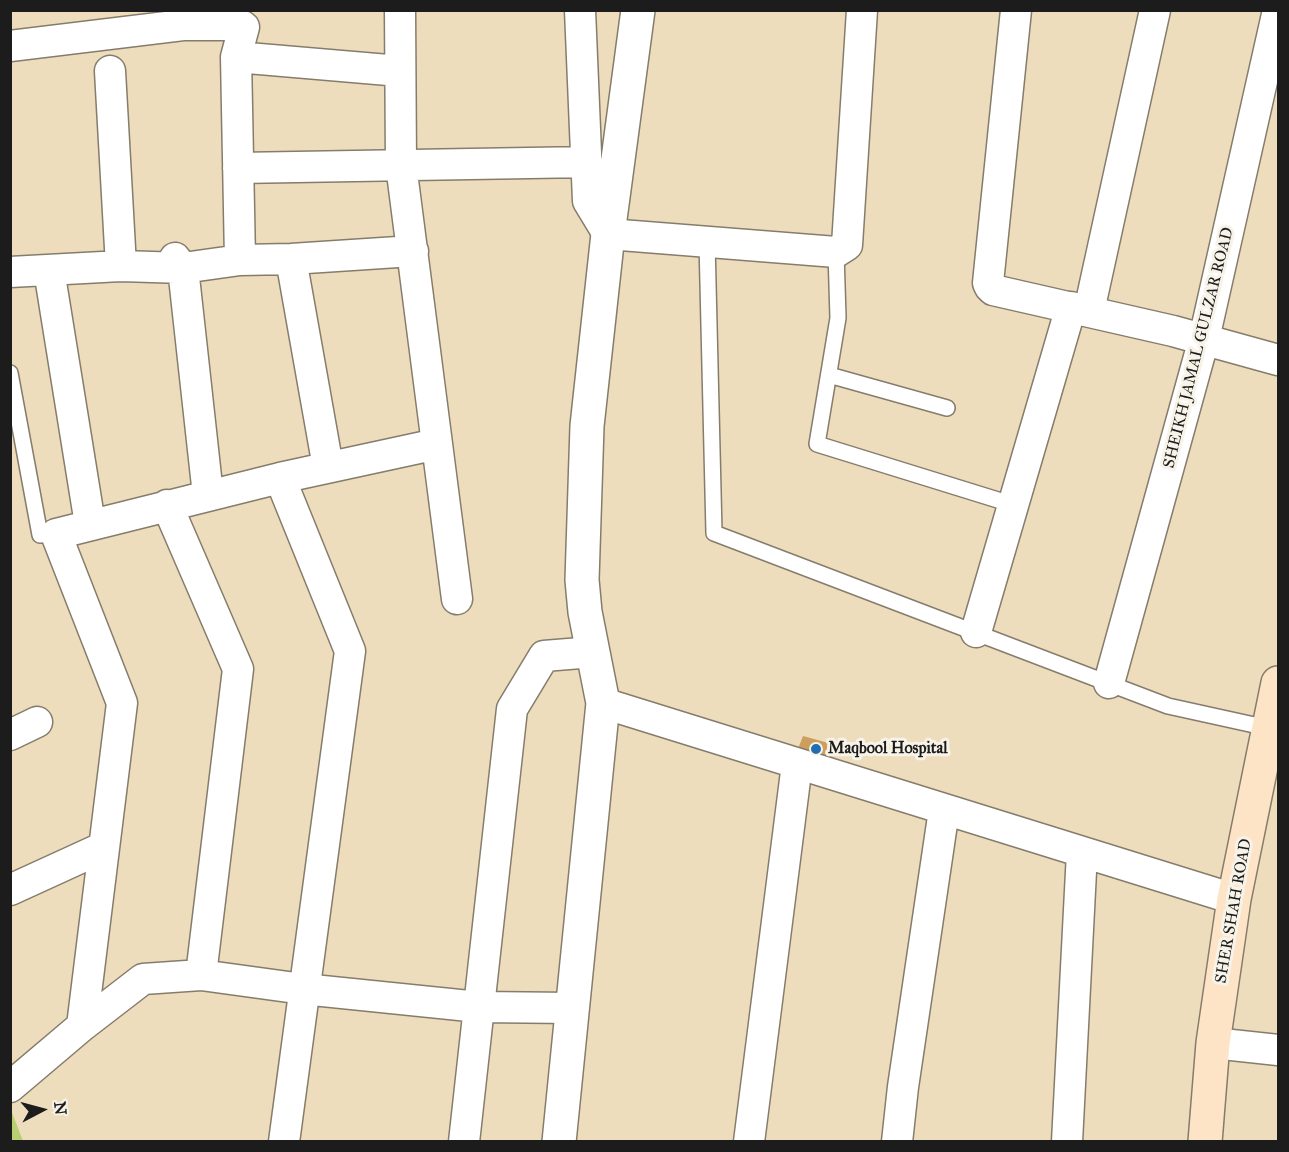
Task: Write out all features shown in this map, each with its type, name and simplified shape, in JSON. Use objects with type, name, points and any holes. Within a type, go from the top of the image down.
[{"type":"main road","name":"SHER SHAH ROAD","points":[[1205,1142],[1213,1042],[1234,900],[1275,705]]},
{"type":"street","points":[[400,10],[401,165],[457,599]]},
{"type":"street","points":[[580,10],[588,201],[608,234]]},
{"type":"street","points":[[559,1142],[603,702],[585,612],[582,580],[587,426],[608,234],[638,10]]},
{"type":"street","points":[[608,234],[836,252],[847,244],[862,10]]},
{"type":"street","points":[[1016,10],[988,283],[993,290],[1204,339],[1278,360]]},
{"type":"street","points":[[976,632],[1014,505],[1080,309],[1155,10]]},
{"type":"street","name":"SHEIKH JAMAL GULZAR ROAD","points":[[1109,683],[1204,339],[1278,10]]},
{"type":"street","points":[[10,46],[183,25],[241,25],[244,30],[236,57],[240,260]]},
{"type":"street","points":[[236,57],[400,71]]},
{"type":"street","points":[[110,71],[121,266]]},
{"type":"street","points":[[238,168],[587,162]]},
{"type":"street","points":[[10,272],[291,259],[413,250]]},
{"type":"street","points":[[291,259],[328,467]]},
{"type":"street","points":[[179,263],[208,495]]},
{"type":"street","points":[[49,270],[90,524]]},
{"type":"street","points":[[82,1026],[122,703],[56,534],[208,495],[437,444]]},
{"type":"street","points":[[280,478],[350,651],[284,1142]]},
{"type":"street","points":[[167,505],[238,669],[201,975]]},
{"type":"street","points":[[464,1142],[512,709],[544,656],[593,652]]},
{"type":"street","points":[[603,702],[1234,900]]},
{"type":"street","points":[[10,735],[37,722]]},
{"type":"street","points":[[749,1142],[797,764]]},
{"type":"street","points":[[897,1142],[903,1086],[944,810]]},
{"type":"street","points":[[10,890],[104,847]]},
{"type":"street","points":[[1067,1142],[1082,852]]},
{"type":"street","points":[[10,1087],[82,1026],[143,979],[201,975],[303,989],[478,1007],[572,1008]]},
{"type":"street","points":[[1213,1042],[1278,1050]]},
{"type":"lane","points":[[707,242],[714,533],[1168,706],[1275,705]]},
{"type":"lane","points":[[836,252],[838,318],[817,444],[1014,505]]},
{"type":"lane","points":[[10,373],[40,535],[56,534]]},
{"type":"lane","points":[[829,375],[947,408]]},
{"type":"green space","points":[[11,1110],[23,1141],[11,1141]]},
{"type":"building","name":"Maqbool Hospital","points":[[803,736],[836,745],[830,765],[796,754]]},
{"type":"place","name":"Maqbool Hospital","points":[[816,749]]}]
